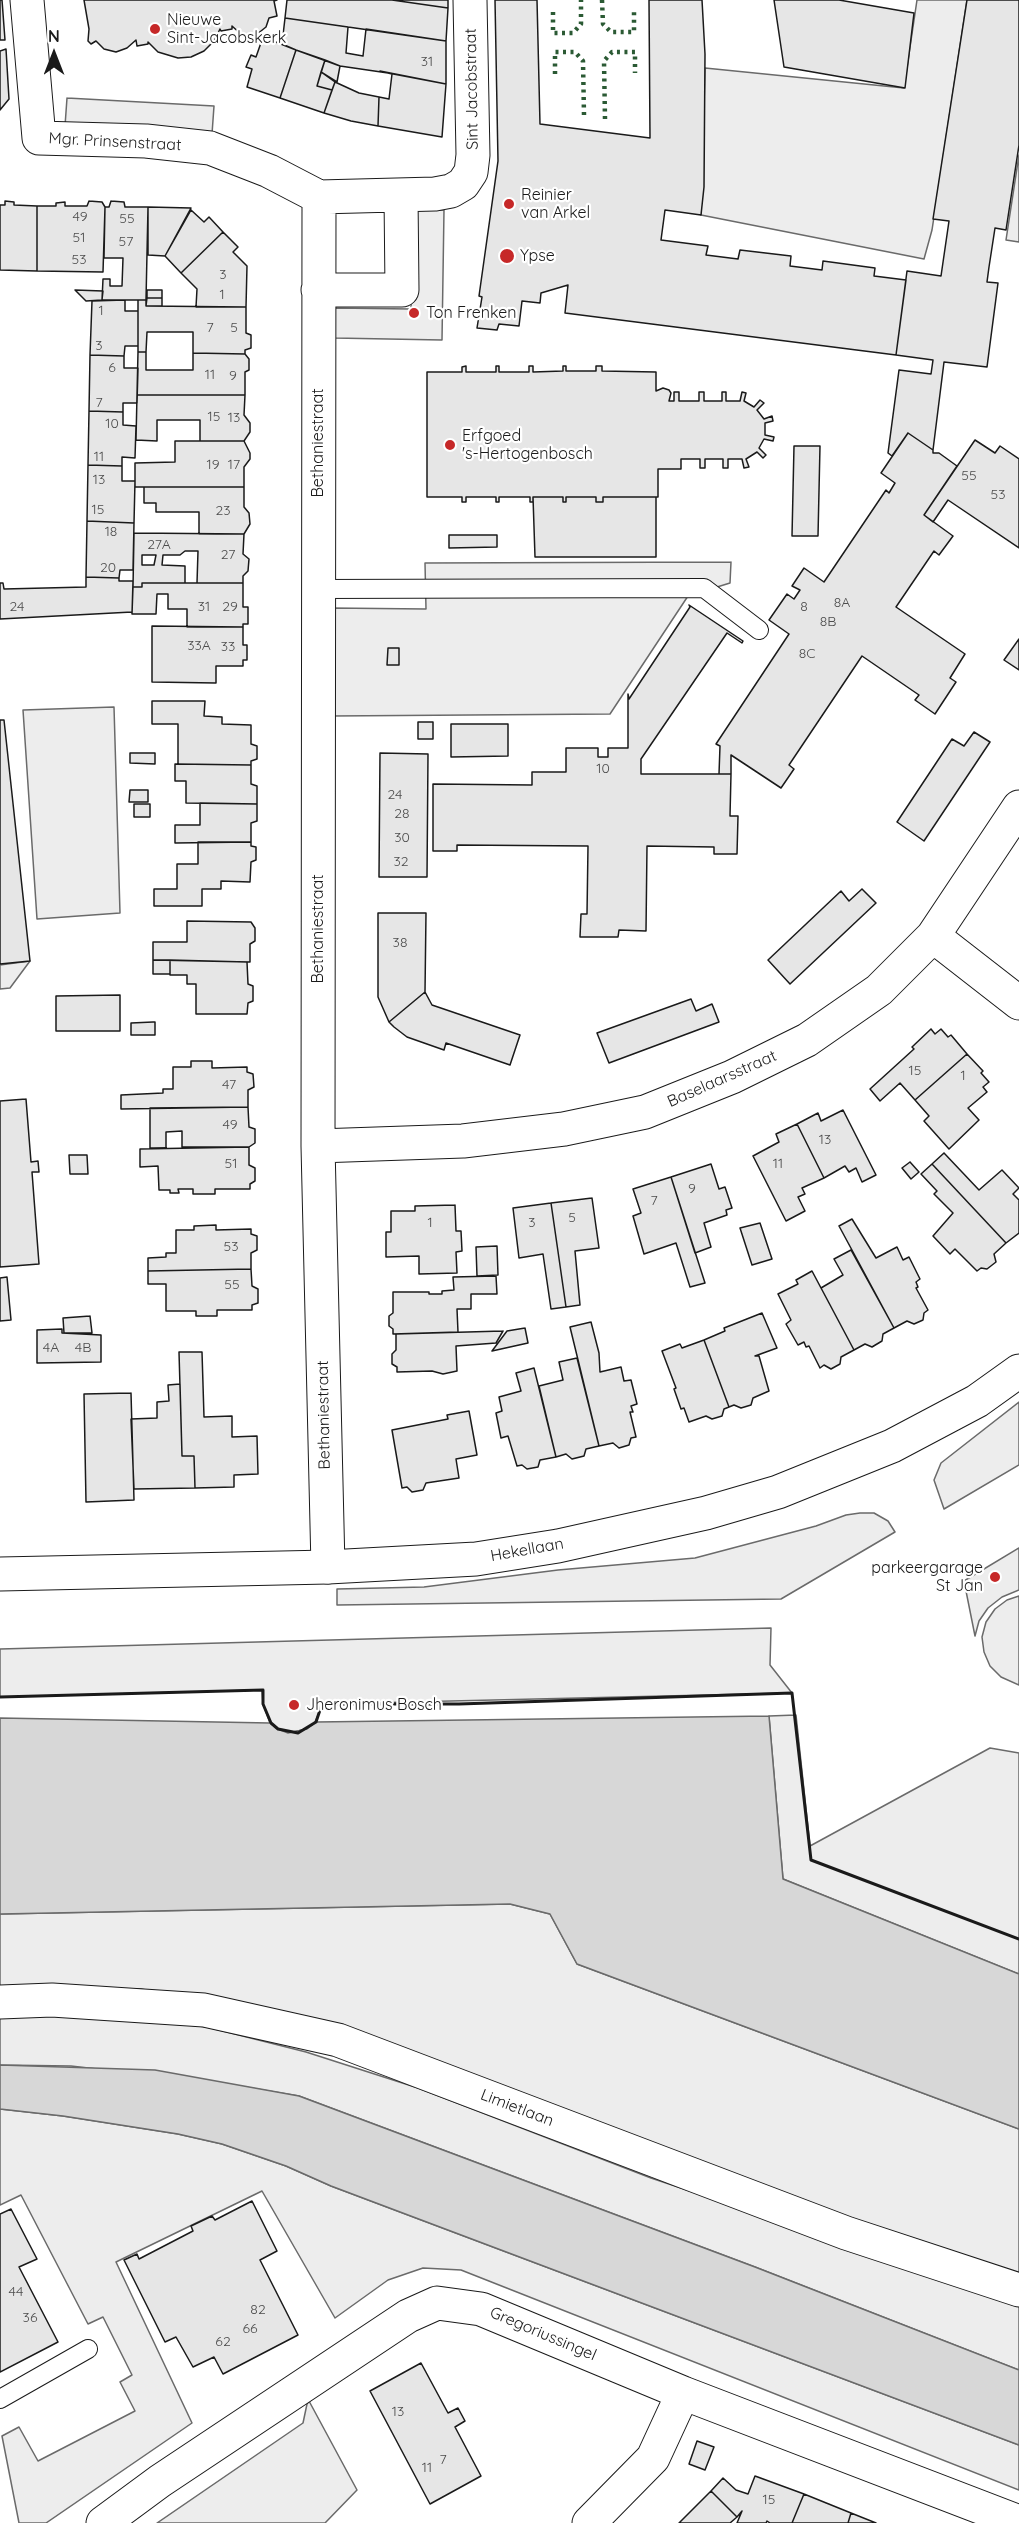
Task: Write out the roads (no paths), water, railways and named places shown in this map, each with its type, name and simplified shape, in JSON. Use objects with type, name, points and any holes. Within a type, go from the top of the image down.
[{"type":"street","name":"Mgr. Prinsenstraat","points":[[27,0],[39,138],[146,141],[210,148],[269,171],[319,197]]},
{"type":"street","name":"Sint Jacobstraat","points":[[401,196],[451,191],[463,184],[471,172],[473,155],[470,0]]},
{"type":"street","points":[[318,290],[402,290],[401,196],[319,197]]},
{"type":"street","name":"Bethaniestraat","points":[[319,197],[318,1146],[328,1567]]},
{"type":"street","name":"Baselaarsstraat","points":[[318,1146],[464,1141],[564,1129],[645,1112],[732,1077],[807,1040],[879,990],[933,936],[1019,807]]},
{"type":"street","points":[[933,936],[1019,1003]]},
{"type":"street","name":"Hekellaan","points":[[0,1574],[328,1567],[476,1559],[558,1546],[706,1513],[778,1492],[892,1446],[977,1401],[1019,1371]]},
{"type":"street","name":"Limietlaan","points":[[0,2002],[52,2000],[204,2010],[338,2040],[846,2233],[1019,2290]]},
{"type":"street","name":"Gregoriussingel","points":[[102,2523],[160,2481],[408,2316],[437,2303],[481,2308],[683,2393],[1019,2522]]},
{"type":"street","points":[[589,2523],[653,2458],[683,2393]]},
{"type":"lane","points":[[318,589],[704,588],[759,630]]},
{"type":"lane","points":[[0,2399],[88,2349]]},
{"type":"place","name":"Nieuwe Sint-Jacobskerk","points":[[155,29]]},
{"type":"place","name":"Reinier van Arkel","points":[[509,204]]},
{"type":"place","name":"Ypse","points":[[507,256]]},
{"type":"place","name":"Ton Frenken","points":[[414,313]]},
{"type":"place","name":"Erfgoed 's-Hertogenbosch","points":[[450,445]]},
{"type":"place","name":"parkeergarage St Jan","points":[[995,1577]]},
{"type":"place","name":"Jheronimus Bosch","points":[[294,1705]]}]
